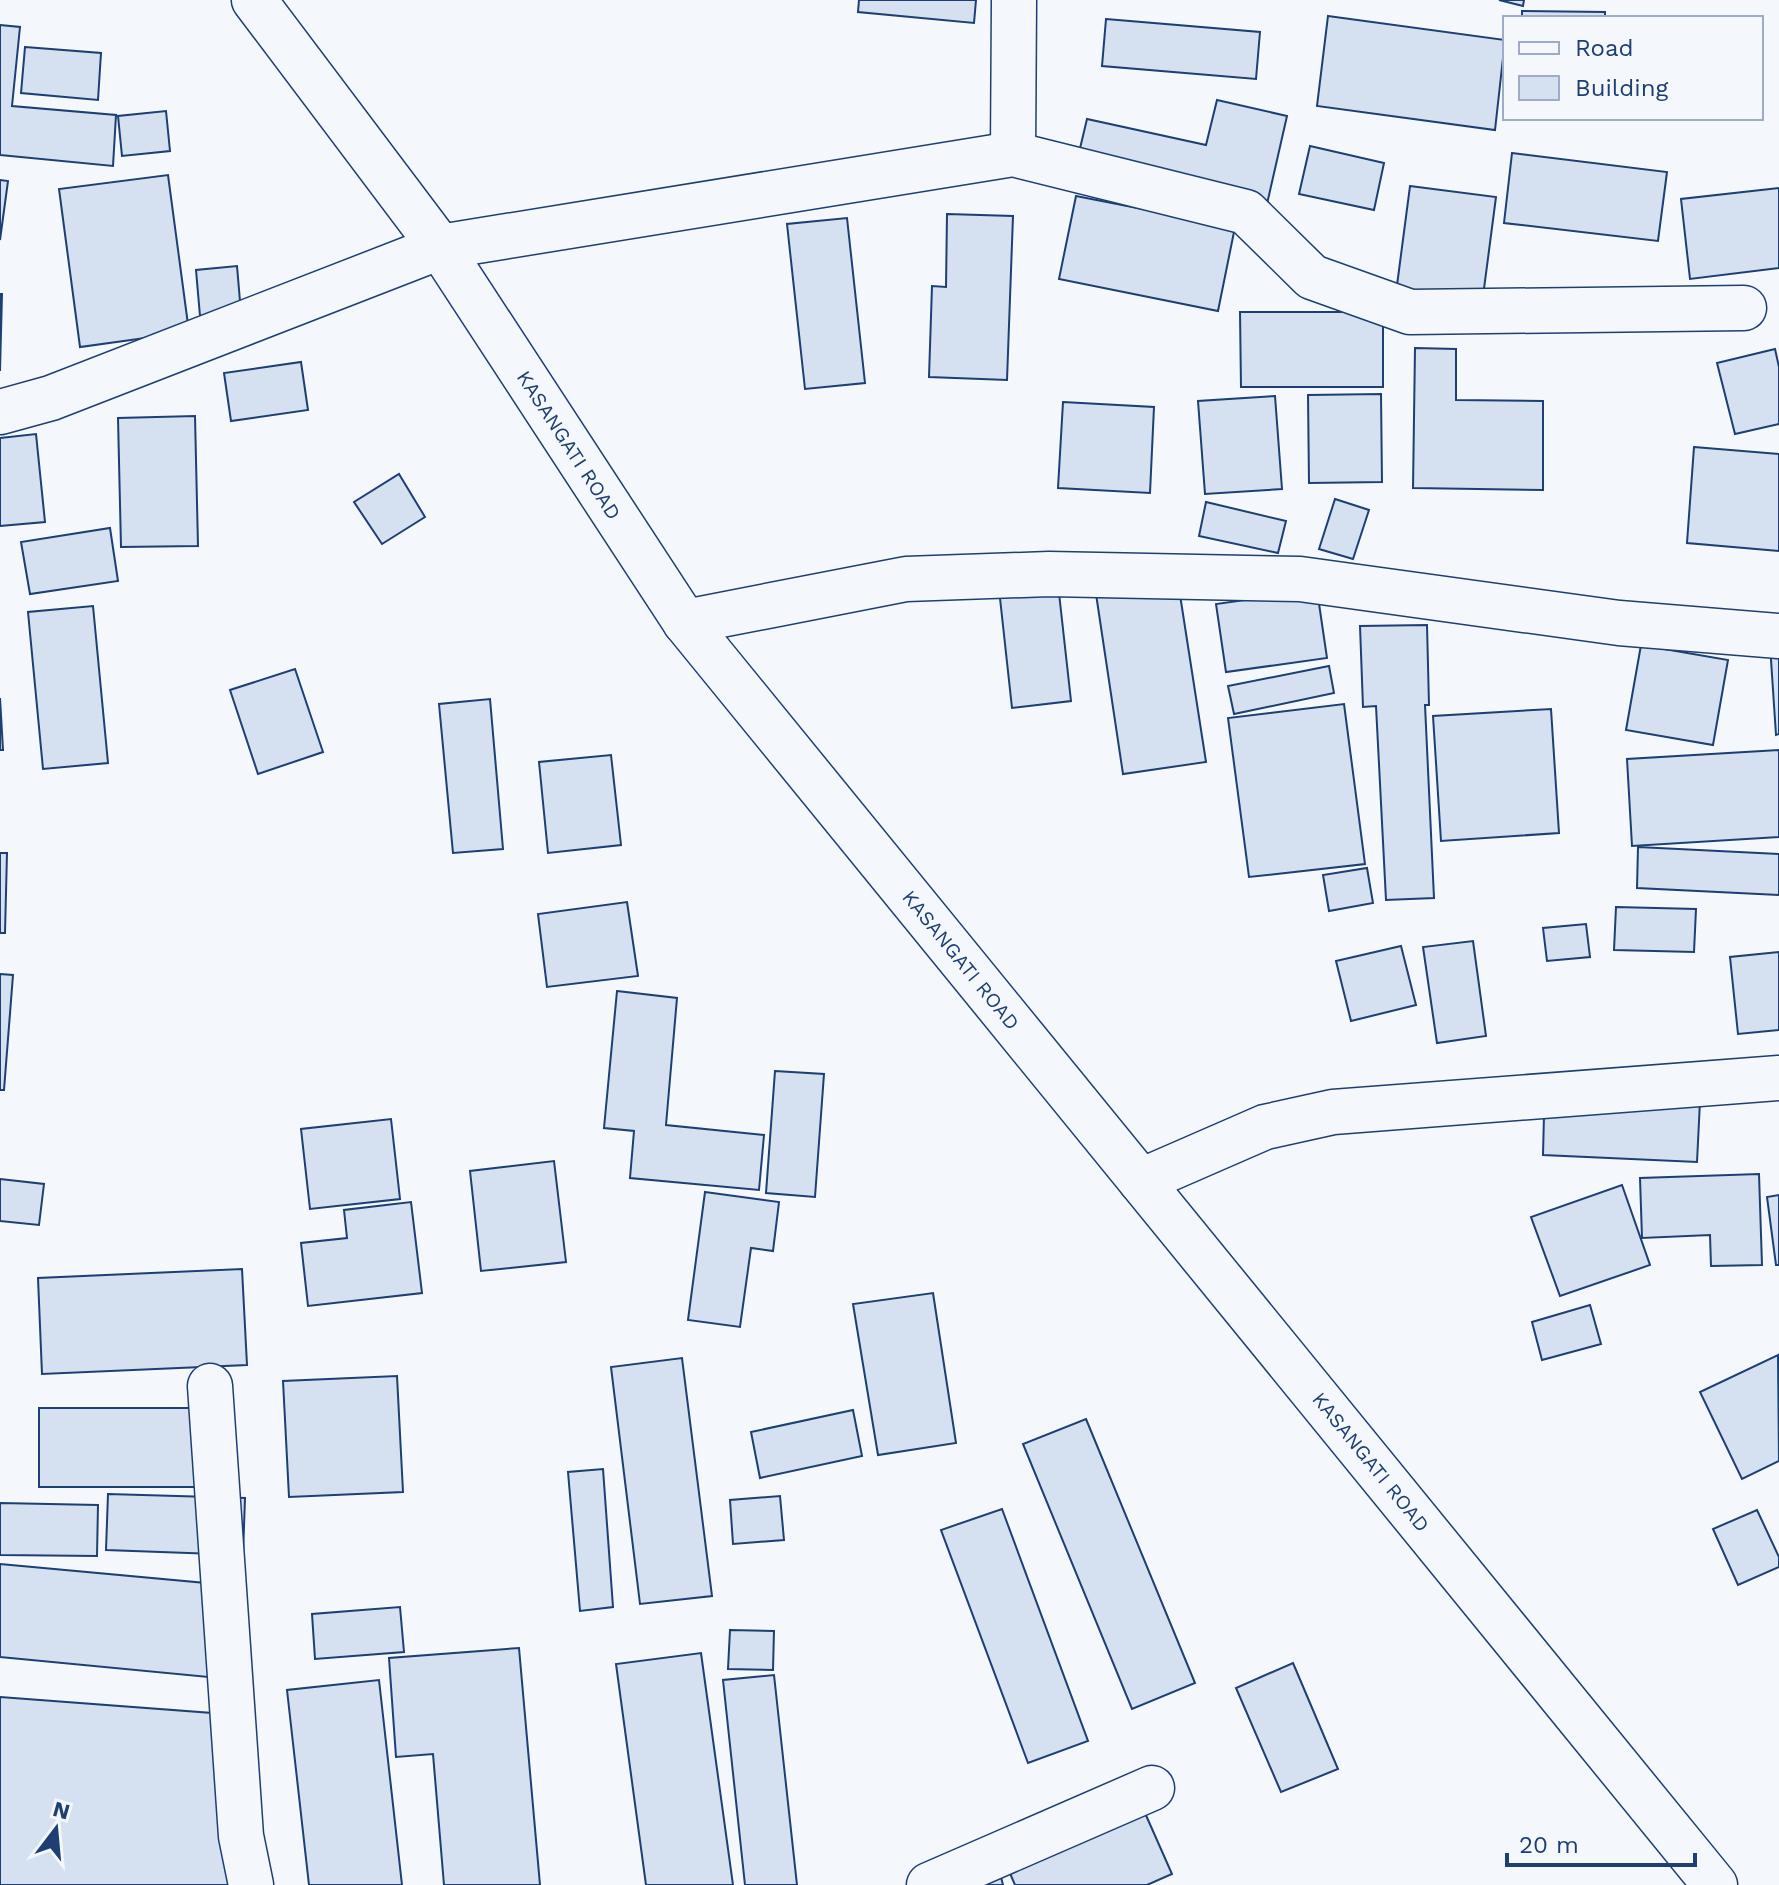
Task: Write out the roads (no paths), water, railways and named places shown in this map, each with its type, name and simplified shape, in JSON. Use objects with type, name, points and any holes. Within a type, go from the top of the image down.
[{"type":"street","name":"KASANGATI ROAD","points":[[254,0],[440,247],[685,622],[1715,1885]]},
{"type":"street","points":[[1013,154],[1014,0]]},
{"type":"street","points":[[0,412],[51,398],[440,247],[1013,154],[1246,212],[1312,277],[1410,312],[1744,308]]},
{"type":"street","points":[[685,622],[906,579],[1049,574],[1300,579],[1619,623],[1779,636]]},
{"type":"street","points":[[1141,1181],[1265,1127],[1333,1112],[1779,1078]]},
{"type":"street","points":[[210,1386],[241,1836],[251,1885]]},
{"type":"street","points":[[929,1885],[1152,1788]]}]
